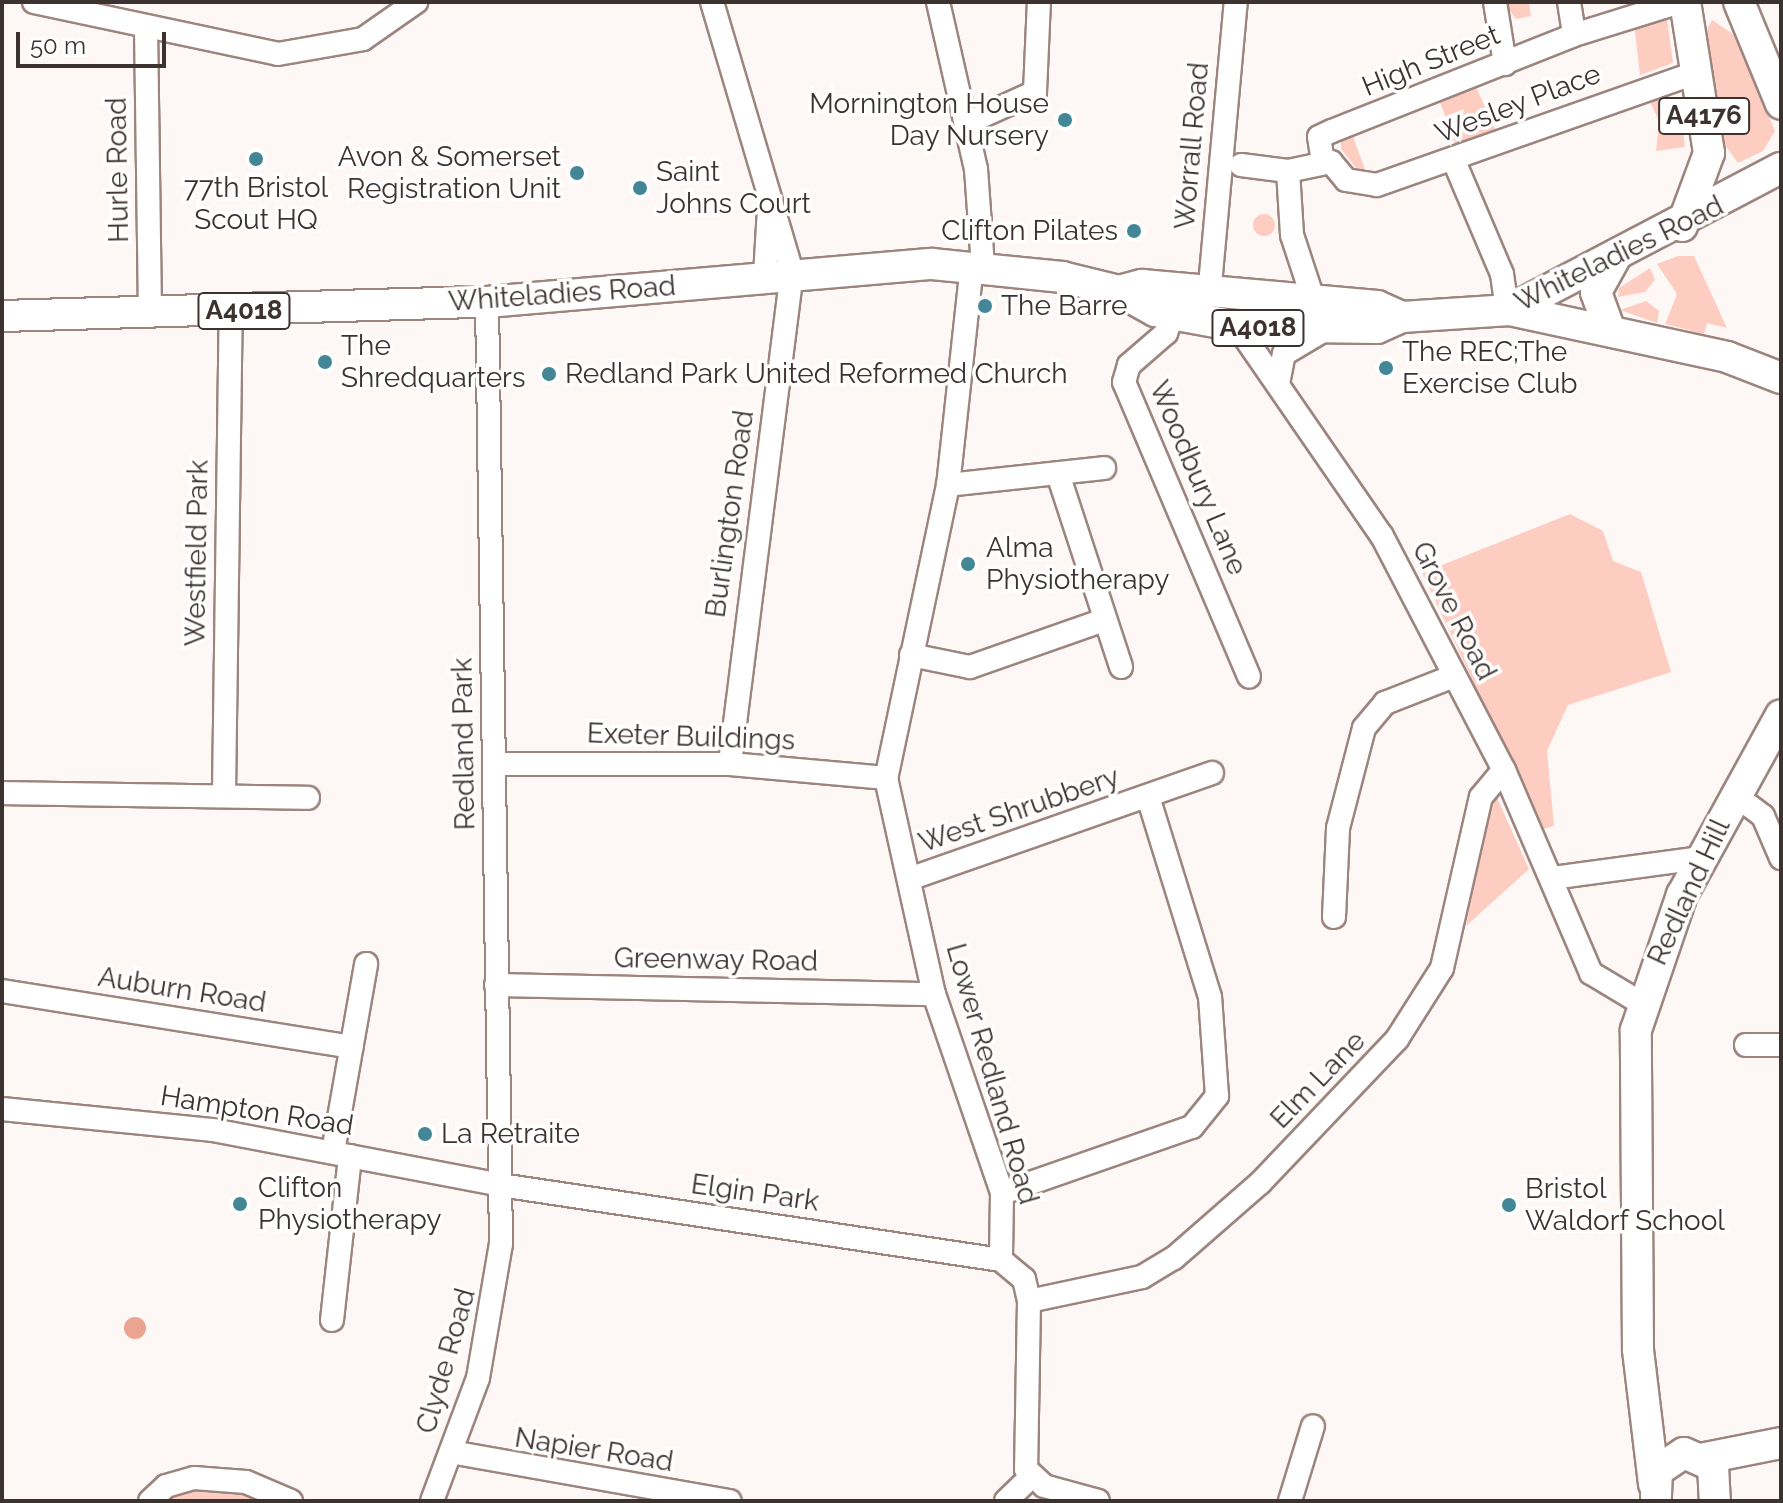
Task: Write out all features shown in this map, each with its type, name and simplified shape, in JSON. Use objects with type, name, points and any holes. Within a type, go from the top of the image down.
[{"type":"main road","name":"A4176","points":[[1682,2],[1709,153],[1682,226]]},
{"type":"main road","name":"A4176","points":[[1739,2],[1779,91]]},
{"type":"main road","name":"Whiteladies Road","points":[[2,316],[231,312],[487,302],[778,274],[978,266],[1119,291],[1142,285],[1377,328],[1402,317],[1509,310],[1682,226],[1781,168]]},
{"type":"main road","points":[[1609,328],[1596,292],[1614,259]]},
{"type":"main road","name":"Whiteladies Road","points":[[1119,291],[1136,306],[1172,316],[1237,326],[1318,318]]},
{"type":"main road","points":[[1509,310],[1609,328],[1781,378]]},
{"type":"main road","name":"Redland Hill","points":[[1656,1492],[1643,1417],[1635,1238],[1641,1003],[1700,858],[1781,715]]},
{"type":"main road","points":[[1643,1417],[1674,1456],[1713,1478],[1770,1446]]},
{"type":"main road","points":[[1656,1492],[1674,1456]]},
{"type":"street","points":[[34,2],[278,54],[322,52],[385,29],[416,2]]},
{"type":"street","name":"Burlington Road","points":[[712,2],[769,208],[778,274],[730,764]]},
{"type":"street","name":"Lower Redland Road","points":[[938,2],[967,123],[978,266],[948,485],[886,778],[934,994],[1002,1193],[1001,1260]]},
{"type":"street","points":[[967,123],[1035,92],[1039,2]]},
{"type":"street","name":"Worrall Road","points":[[1209,296],[1236,2]]},
{"type":"street","points":[[1495,2],[1505,64]]},
{"type":"street","points":[[1569,2],[1574,35]]},
{"type":"street","name":"High Street","points":[[1323,162],[1319,137],[1574,35],[1682,2]]},
{"type":"street","name":"Hurle Road","points":[[146,27],[150,313]]},
{"type":"street","name":"Wesley Place","points":[[1323,162],[1361,187],[1454,161],[1695,73]]},
{"type":"street","points":[[1454,161],[1502,274],[1509,310]]},
{"type":"street","points":[[1241,165],[1288,171],[1323,162]]},
{"type":"street","points":[[1278,384],[1284,354],[1318,318],[1292,235],[1288,171]]},
{"type":"street","name":"Redland Park","points":[[487,302],[500,1185]]},
{"type":"street","name":"Westfield Park","points":[[224,794],[231,312]]},
{"type":"street","name":"Woodbury Lane","points":[[1172,316],[1166,333],[1129,365],[1124,382],[1249,677]]},
{"type":"street","name":"Grove Road","points":[[1237,326],[1382,536],[1504,770],[1553,878],[1591,973],[1641,1003]]},
{"type":"street","points":[[948,485],[1104,468]]},
{"type":"street","points":[[1058,474],[1121,667]]},
{"type":"street","points":[[911,655],[970,667],[1104,620]]},
{"type":"street","points":[[1334,917],[1338,828],[1364,728],[1385,703],[1454,676]]},
{"type":"street","name":"Exeter Buildings","points":[[494,764],[730,764],[886,778]]},
{"type":"street","name":"Elm Lane","points":[[1029,1301],[1142,1277],[1174,1258],[1260,1183],[1397,1039],[1442,968],[1481,797],[1504,770]]},
{"type":"street","name":"West Shrubbery","points":[[909,879],[1212,773]]},
{"type":"street","points":[[2,793],[224,794],[308,798]]},
{"type":"street","points":[[1735,795],[1763,816],[1781,858]]},
{"type":"street","name":"West Shrubbery","points":[[1002,1193],[1192,1127],[1217,1096],[1217,1054],[1210,997],[1148,797]]},
{"type":"street","points":[[1553,878],[1700,858]]},
{"type":"street","points":[[332,1320],[341,1154],[352,1047],[366,964]]},
{"type":"street","name":"Greenway Road","points":[[496,985],[934,994]]},
{"type":"street","name":"Auburn Road","points":[[2,991],[352,1047]]},
{"type":"street","points":[[1746,1045],[1781,1045]]},
{"type":"street","name":"Hampton Road","points":[[2,1109],[213,1130],[500,1185]]},
{"type":"street","name":"Elgin Park","points":[[500,1185],[1001,1260]]},
{"type":"street","name":"Clyde Road","points":[[432,1501],[491,1330],[500,1185]]},
{"type":"street","points":[[1001,1260],[1024,1279],[1029,1301],[1024,1440],[1031,1477]]},
{"type":"street","points":[[1290,1501],[1313,1426]]},
{"type":"street","name":"Napier Road","points":[[451,1452],[730,1501]]},
{"type":"street","points":[[1006,1501],[1031,1477]]},
{"type":"street","points":[[1031,1477],[1098,1501]]},
{"type":"street","points":[[150,1501],[166,1486],[194,1478],[246,1482],[291,1501]]},
{"type":"shaded area","points":[[1503,2],[1529,2],[1531,16],[1516,19]]},
{"type":"shaded area","points":[[1667,18],[1673,63],[1640,75],[1634,24]]},
{"type":"shaded area","points":[[1712,20],[1733,34],[1775,131],[1763,151],[1738,163],[1725,145],[1704,35]]},
{"type":"shaded area","points":[[1476,87],[1496,131],[1457,150],[1440,102]]},
{"type":"shaded area","points":[[1663,98],[1681,110],[1685,147],[1656,151],[1659,121],[1650,102]]},
{"type":"shaded area","points":[[1351,131],[1367,182],[1341,149],[1341,137]]},
{"type":"shaded area","points":[[1260,214],[1268,214],[1275,225],[1268,236],[1260,236],[1253,229],[1253,221]]},
{"type":"shaded area","points":[[1678,256],[1694,256],[1727,328],[1707,323],[1704,334],[1665,324],[1677,294],[1657,264]]},
{"type":"shaded area","points":[[1650,268],[1655,280],[1645,292],[1618,297],[1619,288]]},
{"type":"shaded area","points":[[1646,301],[1659,311],[1657,323],[1620,310]]},
{"type":"shaded area","points":[[1570,514],[1603,531],[1613,561],[1641,572],[1671,672],[1568,705],[1547,751],[1554,826],[1543,829],[1422,573]]},
{"type":"shaded area","points":[[1495,793],[1529,869],[1466,926],[1490,799]]},
{"type":"shaded area","points":[[135,1317],[143,1320],[146,1328],[143,1336],[135,1339],[127,1336],[124,1328],[127,1320]]},
{"type":"shaded area","points":[[196,1489],[247,1492],[277,1501],[164,1501]]},
{"type":"place","name":"Mornington House Day Nursery","points":[[1065,120]]},
{"type":"place","name":"77th Bristol Scout HQ","points":[[256,159]]},
{"type":"place","name":"Avon & Somerset Registration Unit","points":[[577,173]]},
{"type":"place","name":"Saint Johns Court","points":[[640,188]]},
{"type":"place","name":"Clifton Pilates","points":[[1134,231]]},
{"type":"place","name":"The Barre","points":[[985,306]]},
{"type":"place","name":"The Shredquarters","points":[[325,362]]},
{"type":"place","name":"The REC;The Exercise Club","points":[[1386,368]]},
{"type":"place","name":"Redland Park United Reformed Church","points":[[549,374]]},
{"type":"place","name":"Alma Physiotherapy","points":[[968,564]]},
{"type":"place","name":"La Retraite","points":[[425,1134]]},
{"type":"place","name":"Clifton Physiotherapy","points":[[240,1204]]},
{"type":"place","name":"Bristol Waldorf School","points":[[1509,1205]]}]
